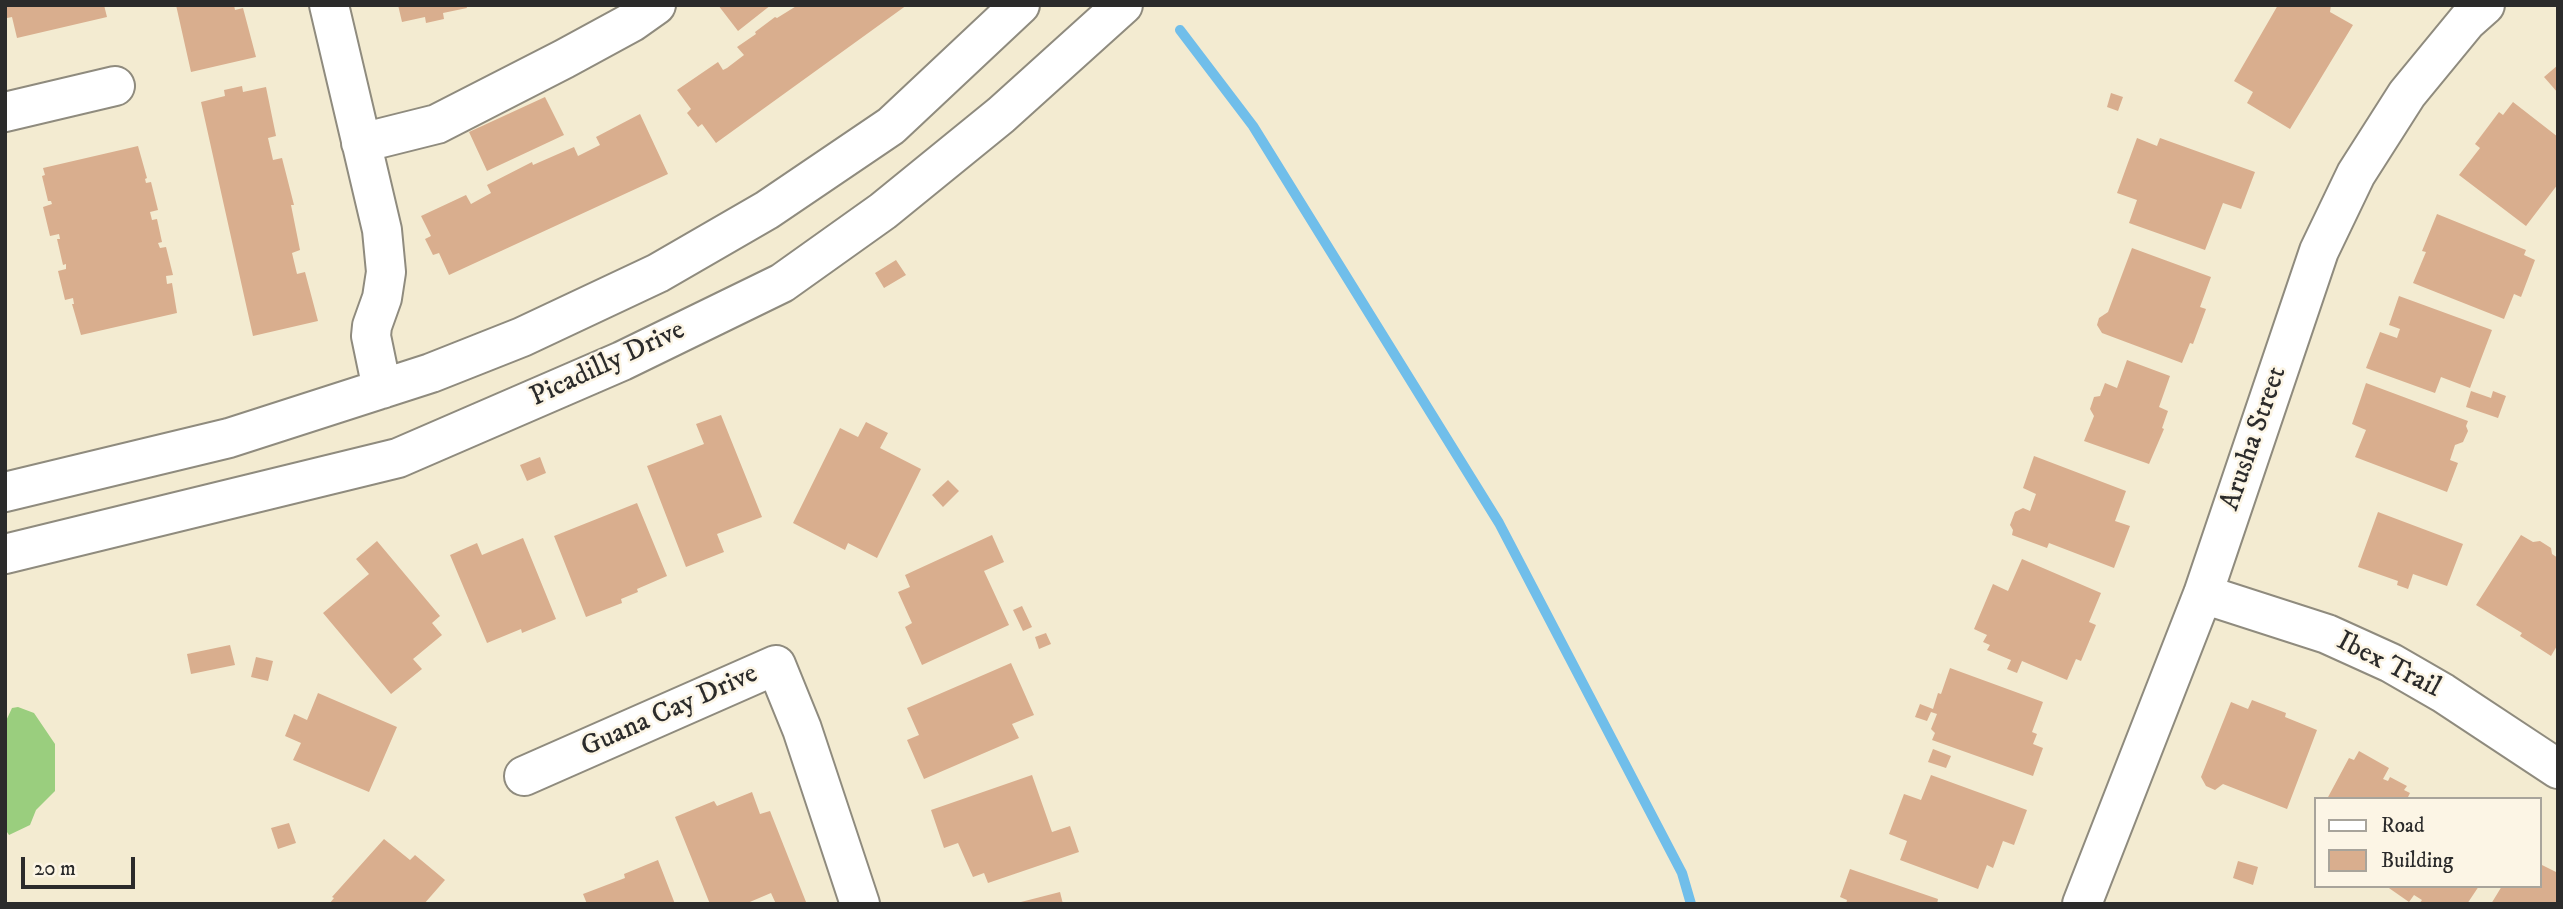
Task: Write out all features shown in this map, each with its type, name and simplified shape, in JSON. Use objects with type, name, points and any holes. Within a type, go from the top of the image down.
[{"type":"street","points":[[329,5],[382,230],[385,282],[371,336],[382,389]]},
{"type":"street","points":[[361,143],[437,124],[565,59],[632,22],[656,5]]},
{"type":"street","points":[[5,492],[229,438],[431,373],[522,337],[658,273],[767,210],[891,126],[1020,5]]},
{"type":"street","name":"Picadilly Drive","points":[[5,554],[398,458],[622,361],[782,283],[883,211],[1001,115],[1123,5]]},
{"type":"street","name":"Arusha Street","points":[[2082,904],[2203,594],[2319,250],[2356,174],[2407,93],[2468,10]]},
{"type":"street","points":[[5,112],[115,86]]},
{"type":"street","name":"Ibex Trail","points":[[2203,594],[2328,634],[2391,663],[2443,693],[2558,769]]},
{"type":"street","name":"Guana Cay Drive","points":[[524,776],[776,665],[802,729],[860,904]]},
{"type":"green space","points":[[18,707],[34,713],[55,744],[55,791],[36,810],[30,825],[9,835],[5,829],[5,723],[12,708]]},
{"type":"building","points":[[5,5],[104,5],[107,17],[17,38],[12,17],[7,18]]},
{"type":"building","points":[[176,5],[234,5],[235,10],[243,8],[256,57],[191,72]]},
{"type":"building","points":[[398,5],[466,5],[467,8],[443,13],[444,19],[426,23],[425,17],[402,22]]},
{"type":"building","points":[[718,5],[771,5],[738,31]]},
{"type":"building","points":[[798,5],[907,5],[716,143],[702,124],[698,127],[687,113],[691,109],[677,90],[718,62],[723,70],[727,68],[744,55],[737,47],[775,17]]},
{"type":"building","points":[[2278,5],[2331,5],[2330,12],[2353,25],[2290,129],[2247,103],[2253,92],[2234,81]]},
{"type":"building","points":[[2558,65],[2558,93],[2544,77]]},
{"type":"building","points":[[242,86],[243,92],[266,87],[276,136],[268,138],[273,160],[282,158],[294,205],[291,205],[300,250],[292,253],[297,274],[305,272],[318,321],[253,336],[201,102],[225,96],[224,90]]},
{"type":"building","points":[[2111,93],[2123,97],[2118,111],[2107,107]]},
{"type":"building","points":[[545,97],[564,135],[487,171],[469,132]]},
{"type":"building","points":[[2513,102],[2558,137],[2558,184],[2526,226],[2459,175],[2480,148],[2475,144],[2499,112],[2503,115]]},
{"type":"building","points":[[640,114],[668,174],[449,275],[439,253],[433,255],[425,239],[431,236],[421,216],[466,195],[471,204],[491,193],[487,185],[532,162],[533,165],[574,147],[578,156],[600,145],[596,137]]},
{"type":"building","points":[[2137,138],[2157,146],[2160,138],[2255,172],[2241,209],[2223,203],[2205,250],[2129,223],[2137,200],[2117,193]]},
{"type":"building","points":[[138,146],[146,183],[151,182],[158,210],[150,212],[152,220],[157,219],[162,242],[158,243],[160,248],[166,247],[173,275],[166,276],[167,284],[172,283],[177,313],[81,335],[72,304],[73,298],[65,300],[58,271],[66,269],[57,239],[60,239],[59,234],[50,236],[43,207],[52,204],[48,201],[42,176],[45,175],[43,168]]},
{"type":"building","points":[[2437,214],[2526,250],[2524,255],[2535,260],[2521,297],[2514,294],[2504,319],[2413,283]]},
{"type":"building","points":[[2132,248],[2211,277],[2200,307],[2206,309],[2193,344],[2190,343],[2182,363],[2102,333],[2097,325],[2099,318],[2108,312]]},
{"type":"building","points":[[896,260],[906,275],[884,288],[875,273]]},
{"type":"building","points":[[2399,296],[2492,330],[2470,388],[2441,377],[2435,393],[2366,368],[2380,332],[2397,338],[2400,329],[2389,325]]},
{"type":"building","points":[[2127,360],[2170,376],[2159,407],[2168,411],[2162,428],[2164,429],[2149,464],[2084,441],[2094,416],[2090,409],[2094,397],[2100,396],[2105,383],[2117,388]]},
{"type":"building","points":[[2366,383],[2468,421],[2468,431],[2463,442],[2455,445],[2450,460],[2458,463],[2447,492],[2355,457],[2366,430],[2352,424]]},
{"type":"building","points":[[2471,391],[2491,398],[2493,391],[2506,396],[2498,418],[2466,407]]},
{"type":"building","points":[[721,415],[762,517],[717,534],[724,552],[686,567],[647,466],[704,444],[696,424]]},
{"type":"building","points":[[866,422],[888,433],[880,448],[921,469],[877,558],[848,543],[845,550],[793,523],[840,428],[858,437]]},
{"type":"building","points":[[2034,456],[2126,491],[2115,521],[2130,526],[2114,568],[2049,543],[2047,548],[2012,535],[2010,525],[2015,512],[2023,508],[2030,511],[2036,494],[2023,488]]},
{"type":"building","points":[[540,457],[546,473],[527,481],[520,465]]},
{"type":"building","points":[[948,480],[959,491],[943,507],[932,495]]},
{"type":"building","points":[[637,503],[667,576],[637,589],[638,592],[621,599],[622,603],[586,617],[554,536]]},
{"type":"building","points":[[2378,512],[2463,544],[2447,586],[2413,574],[2408,589],[2397,585],[2398,581],[2358,567]]},
{"type":"building","points":[[992,535],[1004,562],[984,571],[1009,625],[922,665],[905,627],[912,623],[898,592],[910,587],[905,575]]},
{"type":"building","points":[[2521,535],[2533,542],[2540,541],[2551,548],[2552,554],[2558,558],[2558,644],[2551,656],[2520,636],[2522,633],[2476,605]]},
{"type":"building","points":[[523,538],[556,619],[487,643],[450,555],[477,543],[482,555]]},
{"type":"building","points":[[377,541],[440,616],[432,623],[442,635],[413,659],[422,669],[391,694],[323,613],[369,574],[356,559]]},
{"type":"building","points":[[2022,559],[2101,593],[2089,622],[2096,625],[2081,661],[2076,659],[2067,680],[2022,661],[2017,673],[2007,669],[2011,660],[1987,650],[1990,645],[1983,642],[1987,635],[1974,629],[1993,584],[2008,591]]},
{"type":"building","points":[[1022,606],[1032,627],[1023,631],[1013,610]]},
{"type":"building","points":[[1046,633],[1051,644],[1039,649],[1035,637]]},
{"type":"building","points":[[230,645],[235,665],[191,674],[187,654]]},
{"type":"building","points":[[256,657],[273,661],[268,681],[251,677]]},
{"type":"building","points":[[1011,663],[1034,715],[1012,724],[1019,738],[924,779],[907,740],[919,735],[907,708]]},
{"type":"building","points":[[1950,668],[2043,702],[2032,732],[2037,734],[2033,744],[2043,748],[2033,776],[1932,740],[1935,733],[1931,729],[1937,714],[1931,712],[1927,721],[1915,717],[1920,704],[1933,709]]},
{"type":"building","points":[[318,693],[397,727],[369,792],[293,760],[301,743],[285,736],[294,714],[307,720]]},
{"type":"building","points":[[2252,700],[2286,713],[2285,717],[2317,730],[2287,809],[2223,784],[2215,790],[2206,786],[2201,777],[2231,702],[2248,709]]},
{"type":"building","points":[[1933,749],[1951,756],[1946,768],[1928,762]]},
{"type":"building","points":[[2359,751],[2389,768],[2383,779],[2388,781],[2390,777],[2407,786],[2404,790],[2410,793],[2408,797],[2328,797],[2349,758],[2354,760]]},
{"type":"building","points":[[1032,775],[1052,832],[1070,826],[1079,852],[988,883],[984,873],[973,877],[958,843],[944,848],[931,810]]},
{"type":"building","points":[[1931,775],[2027,810],[2014,845],[2003,841],[1993,868],[1987,865],[1978,889],[1900,860],[1907,841],[1889,834],[1904,794],[1921,800]]},
{"type":"building","points":[[752,792],[760,814],[770,811],[806,902],[776,904],[771,893],[745,904],[710,904],[675,817],[714,801],[717,806]]},
{"type":"building","points":[[289,823],[296,843],[278,849],[271,828]]},
{"type":"building","points":[[384,839],[410,860],[415,855],[445,880],[424,904],[329,904],[334,898],[332,897]]},
{"type":"building","points":[[658,860],[675,904],[587,904],[583,894],[625,878],[624,874]]},
{"type":"building","points":[[2238,861],[2258,867],[2253,885],[2233,878]]},
{"type":"building","points":[[2542,865],[2558,873],[2558,904],[2491,904],[2501,888],[2542,888]]},
{"type":"building","points":[[1850,869],[1938,899],[1937,904],[1846,904],[1847,900],[1840,897]]},
{"type":"building","points":[[2389,888],[2478,888],[2467,904],[2419,904],[2422,900],[2414,895],[2409,902]]},
{"type":"building","points":[[1060,892],[1063,904],[1017,904],[1017,903]]},
{"type":"waterway","points":[[1180,30],[1253,126],[1499,523],[1682,873],[1691,904]]}]
